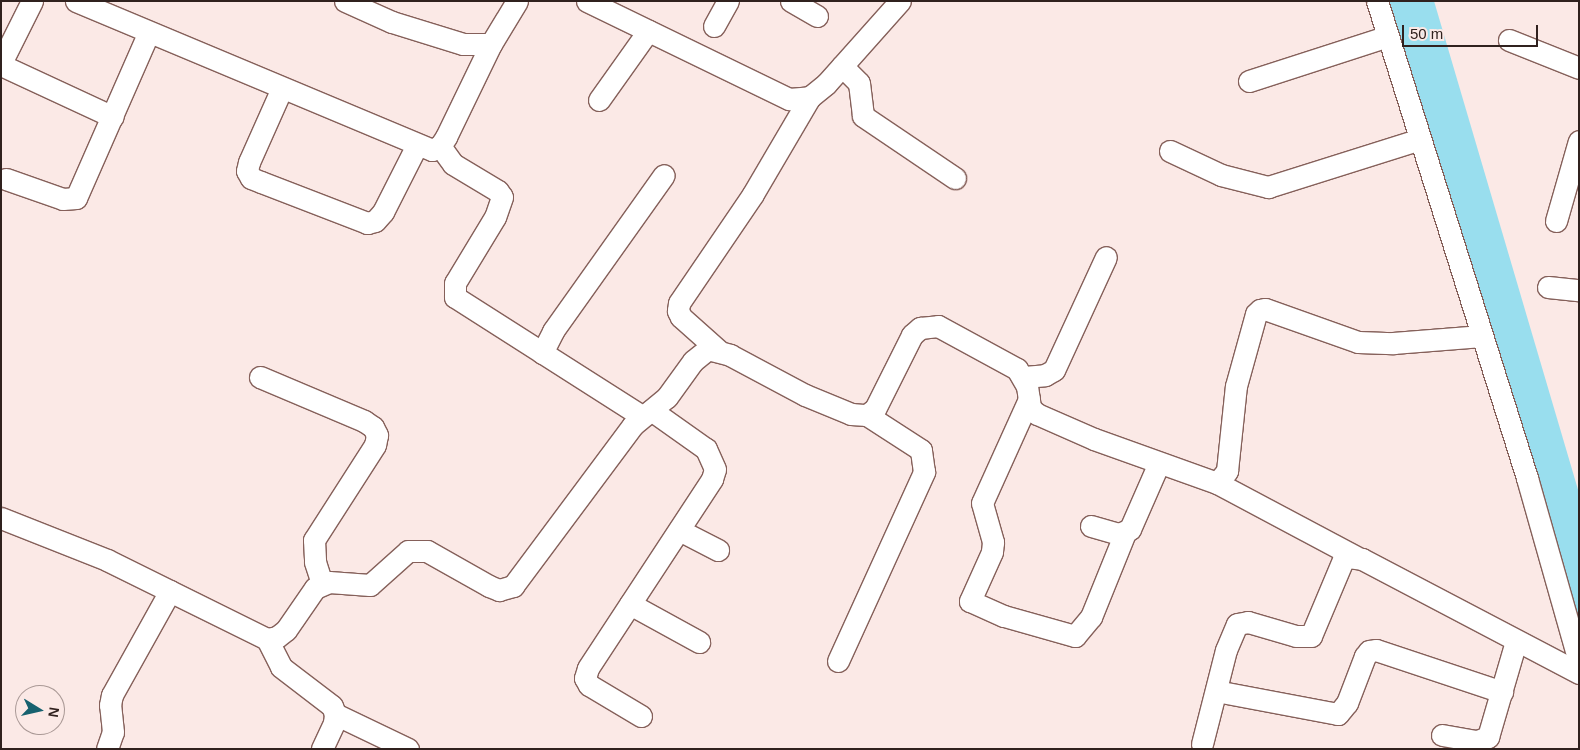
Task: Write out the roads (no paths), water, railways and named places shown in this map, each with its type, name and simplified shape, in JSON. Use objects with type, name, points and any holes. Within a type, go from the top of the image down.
[{"type":"street","points":[[32,1],[1,64],[113,117]]},
{"type":"street","points":[[76,1],[432,150],[440,146],[491,44],[517,1]]},
{"type":"street","points":[[344,1],[392,22],[463,44],[491,44]]},
{"type":"street","points":[[587,1],[772,93],[789,98],[810,97]]},
{"type":"street","points":[[714,26],[728,1]]},
{"type":"street","points":[[791,1],[817,16]]},
{"type":"street","points":[[838,661],[924,472],[921,450],[867,416],[851,414],[805,395],[718,350],[681,317],[678,311],[679,303],[753,194],[810,97],[842,66],[900,1]]},
{"type":"street","points":[[1377,1],[1482,336],[1579,662]]},
{"type":"street","points":[[599,100],[648,31]]},
{"type":"street","points":[[6,179],[63,199],[76,198],[149,32]]},
{"type":"street","points":[[1249,81],[1388,36]]},
{"type":"street","points":[[1509,40],[1579,68]]},
{"type":"street","points":[[842,66],[859,83],[863,116],[955,178]]},
{"type":"street","points":[[282,88],[248,162],[247,171],[251,178],[367,223],[375,221],[383,212],[417,145]]},
{"type":"street","points":[[1170,151],[1221,175],[1268,187],[1420,139]]},
{"type":"street","points":[[1556,221],[1579,141]]},
{"type":"street","points":[[440,146],[453,164],[498,191],[502,197],[495,217],[455,283],[455,297],[542,353],[706,449],[712,458],[715,469],[712,479],[600,647],[586,678],[599,694],[641,716]]},
{"type":"street","points":[[542,353],[553,331],[664,175]]},
{"type":"street","points":[[1024,377],[1045,375],[1054,370],[1106,257]]},
{"type":"street","points":[[1548,287],[1579,290]]},
{"type":"street","points":[[1217,483],[1227,471],[1236,386],[1256,314],[1260,310],[1266,309],[1358,342],[1393,343],[1482,336]]},
{"type":"street","points":[[867,416],[875,409],[912,335],[928,325],[938,326],[984,348],[1017,369],[1024,377],[1030,408],[1037,414],[1159,463],[1217,483],[1516,642],[1579,673]]},
{"type":"street","points":[[1,518],[107,560],[267,638],[277,637],[286,630],[315,588],[322,584],[370,585],[380,579],[401,555],[416,549],[436,556],[499,590],[513,586],[646,413],[667,398],[701,353],[708,349],[718,350]]},
{"type":"street","points":[[260,377],[364,421],[373,427],[377,435],[375,445],[314,540],[315,562],[322,584]]},
{"type":"street","points":[[1029,399],[982,503],[993,542],[992,552],[970,601],[1004,616],[1075,636],[1091,617],[1125,533],[1136,518],[1159,463]]},
{"type":"street","points":[[1091,526],[1125,533]]},
{"type":"street","points":[[679,530],[718,550]]},
{"type":"street","points":[[1202,744],[1237,624],[1248,622],[1296,636],[1311,636],[1343,560],[1356,557]]},
{"type":"street","points":[[114,746],[110,705],[112,695],[170,591]]},
{"type":"street","points":[[630,604],[699,642]]},
{"type":"street","points":[[267,638],[281,667],[327,700],[335,714],[408,749]]},
{"type":"street","points":[[1442,735],[1482,740],[1492,726],[1516,642]]},
{"type":"street","points":[[1216,691],[1338,714],[1347,703],[1365,656],[1369,651],[1376,650],[1502,692]]},
{"type":"street","points":[[322,749],[335,714]]},
{"type":"water","points":[[1382,1],[1434,1],[1579,493],[1579,629]]}]
